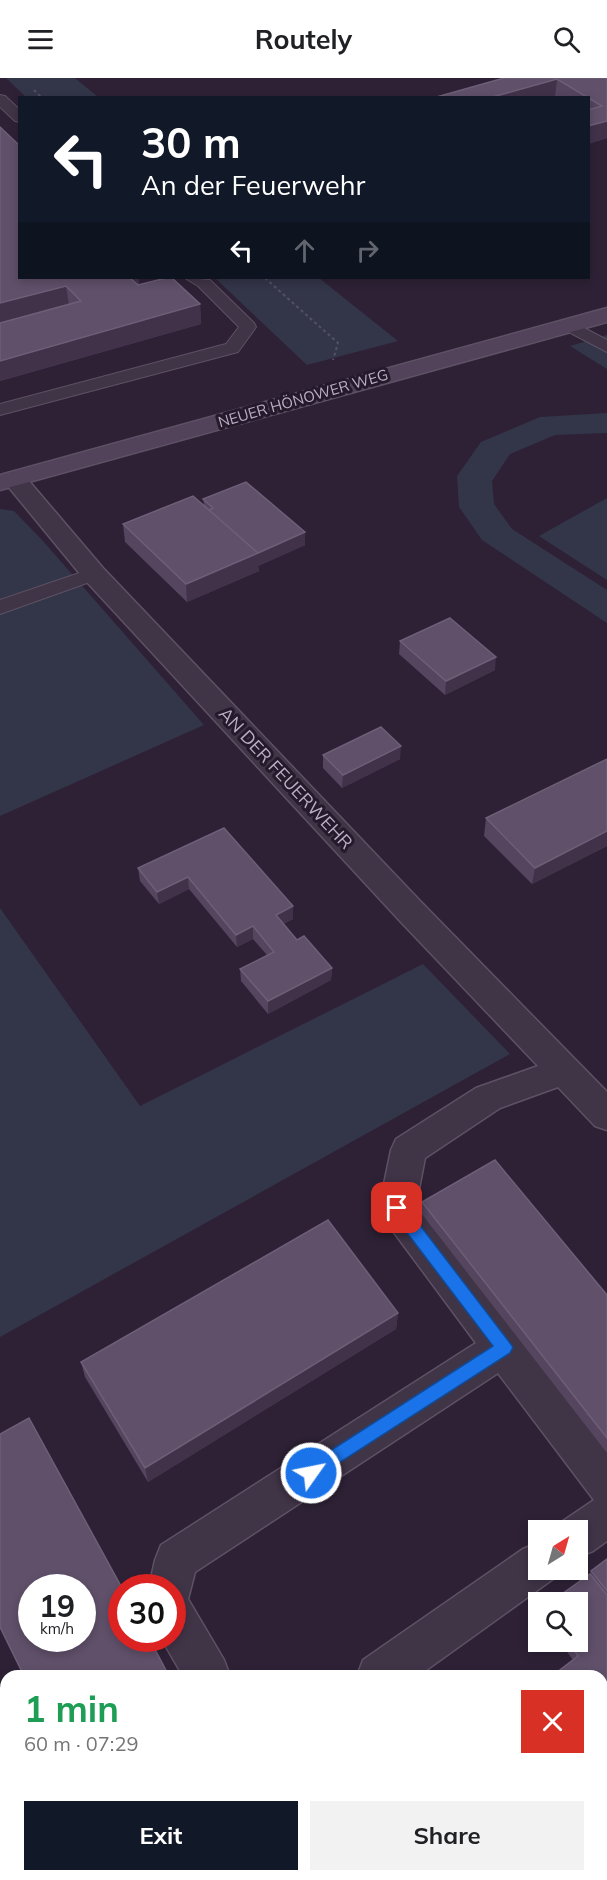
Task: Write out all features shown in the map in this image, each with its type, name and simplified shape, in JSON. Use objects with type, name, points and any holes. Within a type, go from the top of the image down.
[{"type":"main road","name":"NEUER HÖNOWER WEG","points":[[7,481],[607,315]]},
{"type":"street","name":"AN DER FEUERWEHR","points":[[7,481],[411,912],[607,1115]]},
{"type":"street","points":[[564,1071],[488,1098],[409,1150],[397,1208],[607,1485]]},
{"type":"street","points":[[173,1574],[176,1560],[504,1347]]},
{"type":"street","points":[[588,1529],[607,1516]]},
{"type":"street","points":[[388,1670],[528,1571]]},
{"type":"street","points":[[186,1638],[205,1670]]},
{"type":"lane","points":[[0,99],[18,116]]},
{"type":"lane","points":[[0,410],[232,348],[248,327],[204,283],[195,279]]},
{"type":"lane","points":[[569,325],[607,346]]},
{"type":"lane","points":[[0,607],[94,574]]},
{"type":"path","points":[[266,279],[338,344]]},
{"type":"shaded area","points":[[6,78],[75,78],[97,96],[25,96]]},
{"type":"shaded area","points":[[216,279],[320,279],[398,341],[307,365]]},
{"type":"shaded area","points":[[607,335],[607,369],[570,346]]},
{"type":"shaded area","points":[[607,413],[607,433],[555,435],[510,454],[492,481],[494,504],[512,529],[607,590],[607,623],[482,540],[459,507],[457,476],[481,442],[540,417]]},
{"type":"shaded area","points":[[607,498],[607,580],[539,536]]},
{"type":"shaded area","points":[[0,509],[14,511],[43,541],[204,725],[0,816]]},
{"type":"shaded area","points":[[0,908],[140,1106],[423,964],[510,1054],[0,1337]]},
{"type":"building","points":[[504,78],[607,78],[607,121],[590,125],[590,109],[602,106],[590,99],[590,96],[585,96],[557,79],[496,96],[440,96]]},
{"type":"building","points":[[0,127],[18,144],[18,279],[131,279],[138,285],[162,279],[173,279],[200,304],[0,361],[0,323],[81,301],[66,286],[0,303]]},
{"type":"building","points":[[246,482],[305,532],[258,553],[209,510],[213,508],[203,499]]},
{"type":"building","points":[[193,496],[258,553],[186,584],[123,524]]},
{"type":"building","points":[[450,618],[496,657],[446,681],[400,641]]},
{"type":"building","points":[[381,727],[401,746],[343,775],[323,755]]},
{"type":"building","points":[[607,759],[607,831],[535,868],[486,818]]},
{"type":"building","points":[[224,828],[293,906],[276,915],[297,940],[304,936],[332,968],[268,1001],[240,969],[274,952],[253,926],[236,935],[188,877],[157,892],[138,868]]},
{"type":"building","points":[[495,1160],[607,1295],[607,1438],[422,1202]]},
{"type":"building","points":[[328,1220],[398,1313],[145,1468],[81,1362]]},
{"type":"building","points":[[29,1418],[114,1574],[108,1574],[108,1652],[156,1652],[166,1670],[21,1670],[0,1627],[0,1434]]},
{"type":"building","points":[[607,1559],[607,1591],[591,1571]]},
{"type":"building","points":[[590,1574],[607,1595],[607,1670],[560,1670],[578,1656],[575,1652],[588,1652],[588,1592],[565,1592],[582,1580],[588,1580]]},
{"type":"route","points":[[311,1473],[504,1347],[397,1208]]}]
